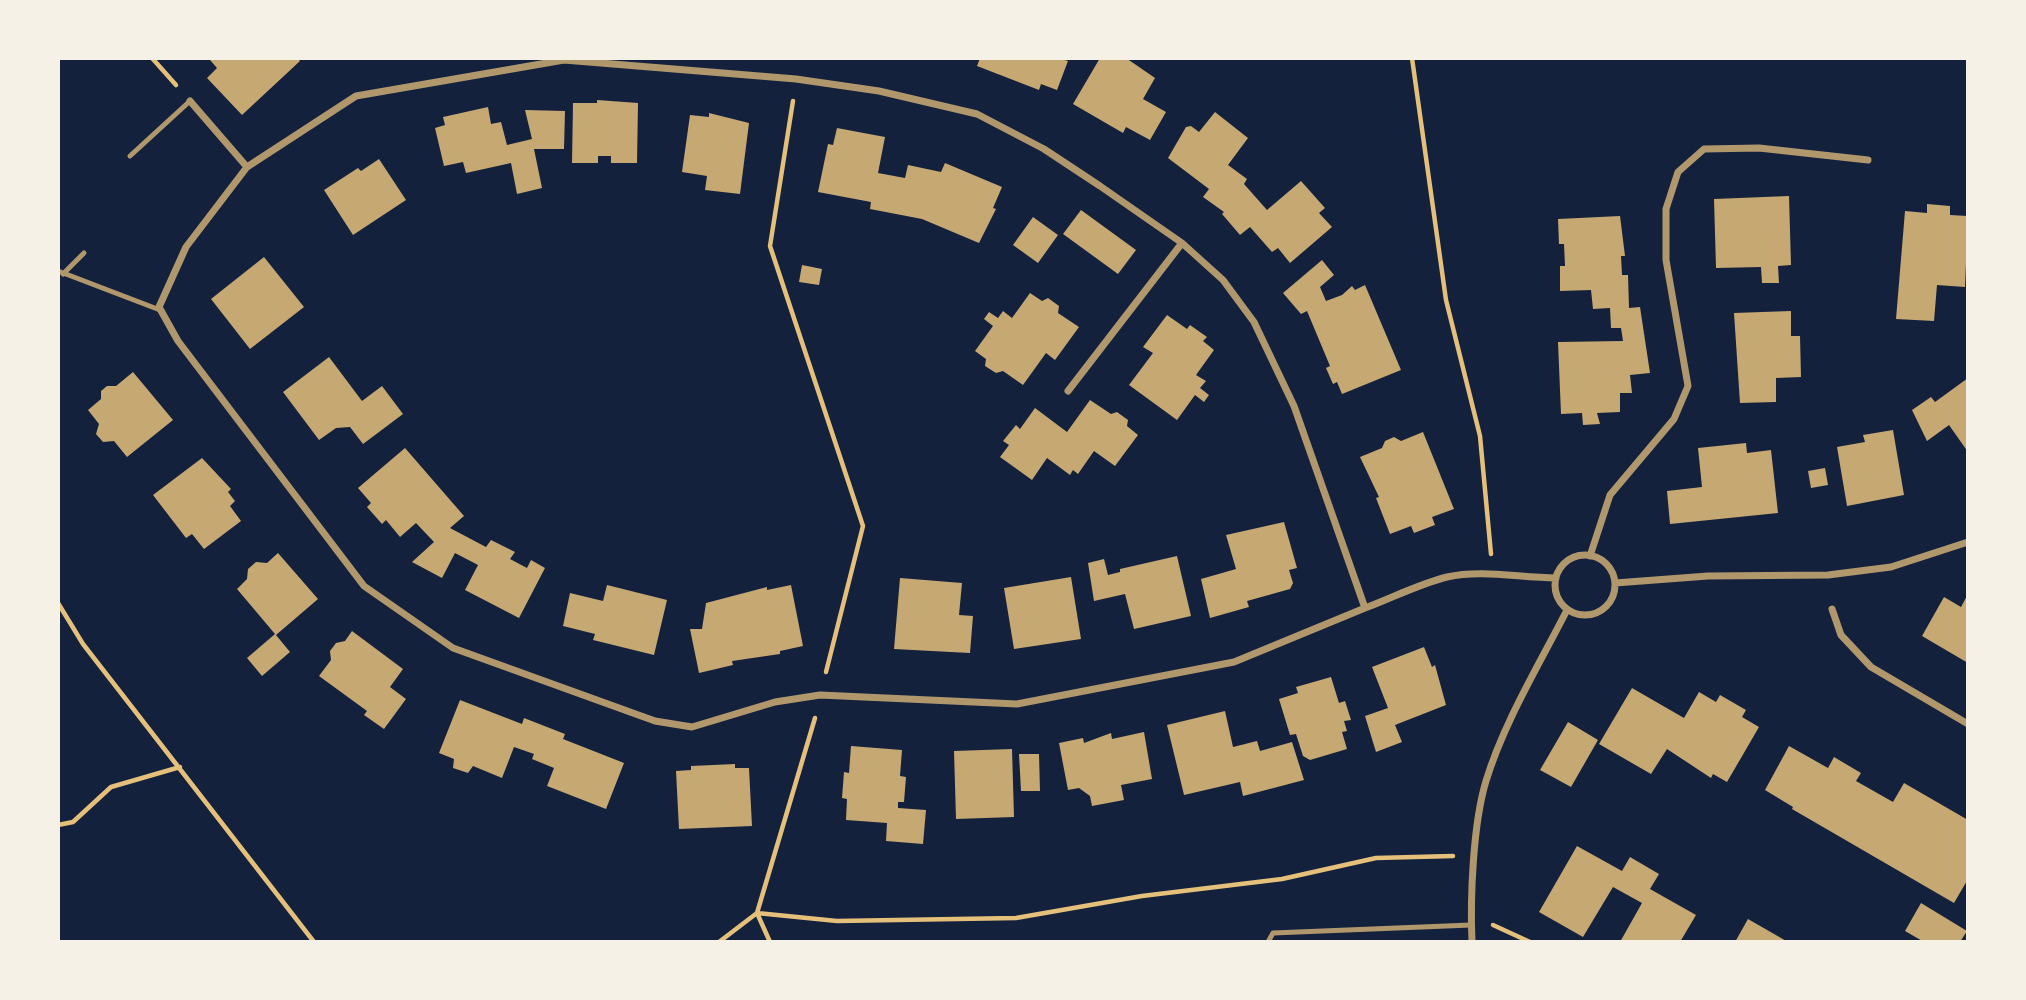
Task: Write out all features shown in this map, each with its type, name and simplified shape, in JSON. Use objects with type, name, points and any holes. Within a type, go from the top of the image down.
[{"type":"street","points":[[1365,608],[1294,406],[1254,322],[1223,280],[1182,243],[1044,149],[977,114],[879,91],[796,79],[564,60],[356,96],[247,167],[186,247],[159,307],[178,341],[364,586],[453,648],[655,721],[692,727],[775,702],[820,695],[1017,704],[1234,662],[1447,577],[1492,573],[1511,578],[1556,578]]},
{"type":"street","points":[[190,101],[247,167]]},
{"type":"street","points":[[1590,556],[1610,495],[1674,419],[1688,386],[1667,260],[1666,209],[1678,172],[1704,149],[1759,148],[1868,160]]},
{"type":"street","points":[[1068,391],[1182,243]]},
{"type":"street","points":[[1615,583],[1708,576],[1828,575],[1891,568],[1968,542]]},
{"type":"street","points":[[1578,555],[1590,556],[1602,561],[1611,570],[1615,583],[1608,604],[1600,612],[1577,615],[1567,610],[1556,596],[1556,578],[1568,560],[1578,555]]},
{"type":"street","points":[[1832,609],[1841,635],[1871,667],[1968,724]]},
{"type":"street","points":[[1472,942],[1475,853],[1485,782],[1512,718],[1567,610]]},
{"type":"lane","points":[[131,156],[190,101]]},
{"type":"lane","points":[[83,253],[61,272],[161,311],[159,307]]},
{"type":"lane","points":[[1268,942],[1273,933],[1471,925]]},
{"type":"path","points":[[152,58],[190,101]]},
{"type":"path","points":[[1412,58],[1446,300],[1479,436],[1492,573]]},
{"type":"path","points":[[719,942],[757,912],[820,695],[863,526],[770,246],[796,79]]},
{"type":"path","points":[[58,603],[83,644],[314,942]]},
{"type":"path","points":[[58,825],[73,822],[111,787],[180,767]]},
{"type":"path","points":[[757,912],[837,921],[1016,918],[1142,896],[1282,879],[1377,858],[1444,858],[1475,853]]},
{"type":"path","points":[[757,912],[770,942]]},
{"type":"path","points":[[1473,915],[1530,942]]},
{"type":"building","points":[[297,58],[300,61],[242,115],[207,78],[217,68],[210,60]]},
{"type":"building","points":[[980,58],[1058,58],[1068,61],[1057,90],[1041,84],[1039,90],[977,66]]},
{"type":"building","points":[[1100,58],[1126,58],[1155,78],[1143,99],[1166,112],[1150,140],[1126,127],[1123,133],[1073,104]]},
{"type":"building","points":[[597,100],[638,103],[637,163],[611,163],[611,156],[598,156],[598,163],[572,163],[573,103],[597,103]]},
{"type":"building","points":[[488,107],[491,124],[501,122],[507,145],[532,139],[525,110],[565,111],[564,149],[534,149],[542,188],[517,194],[511,163],[466,173],[463,162],[444,166],[435,128],[445,125],[443,117]]},
{"type":"building","points":[[1215,112],[1248,138],[1228,165],[1247,179],[1244,184],[1267,210],[1301,181],[1325,208],[1319,213],[1332,227],[1290,263],[1278,248],[1272,252],[1250,227],[1240,235],[1222,214],[1224,212],[1203,197],[1209,189],[1168,158],[1186,127],[1191,126],[1199,132]]},
{"type":"building","points":[[709,113],[749,123],[740,194],[705,190],[707,176],[682,172],[690,115],[709,117]]},
{"type":"building","points":[[837,128],[885,137],[878,173],[905,178],[908,165],[941,172],[945,163],[1002,187],[993,208],[996,209],[979,243],[922,219],[870,209],[871,202],[818,192],[828,144],[833,145]]},
{"type":"building","points":[[379,159],[406,200],[353,235],[324,190],[358,168],[361,171]]},
{"type":"building","points":[[1789,196],[1791,265],[1778,266],[1779,283],[1762,283],[1761,267],[1716,268],[1714,199]]},
{"type":"building","points":[[1927,204],[1950,206],[1950,215],[1968,216],[1965,287],[1937,285],[1934,321],[1896,319],[1905,211],[1927,213]]},
{"type":"building","points":[[1081,210],[1136,250],[1118,274],[1063,234]]},
{"type":"building","points":[[1620,216],[1625,256],[1621,256],[1622,275],[1628,275],[1629,308],[1640,307],[1650,373],[1630,375],[1632,393],[1620,393],[1620,412],[1597,413],[1600,424],[1583,425],[1582,413],[1561,414],[1558,342],[1623,341],[1621,328],[1611,328],[1610,308],[1593,309],[1591,290],[1560,291],[1560,266],[1565,266],[1564,244],[1559,244],[1558,219]]},
{"type":"building","points":[[1033,217],[1058,235],[1038,263],[1013,245]]},
{"type":"building","points":[[264,257],[304,307],[250,349],[211,299]]},
{"type":"building","points":[[1322,260],[1334,275],[1320,287],[1326,301],[1342,295],[1352,286],[1355,290],[1365,285],[1401,370],[1342,394],[1337,382],[1333,384],[1326,368],[1330,366],[1307,311],[1301,314],[1283,293]]},
{"type":"building","points":[[802,265],[822,269],[819,285],[799,282]]},
{"type":"building","points":[[1030,293],[1042,301],[1048,298],[1059,306],[1058,313],[1079,327],[1055,360],[1046,353],[1023,385],[1003,371],[996,373],[985,366],[986,359],[975,351],[993,326],[984,319],[989,312],[998,318],[1003,311],[1012,318]]},
{"type":"building","points":[[1791,311],[1791,336],[1800,336],[1801,377],[1776,378],[1776,402],[1740,403],[1734,313]]},
{"type":"building","points":[[1167,315],[1187,329],[1190,325],[1207,337],[1203,341],[1214,350],[1196,375],[1206,381],[1200,388],[1209,395],[1204,402],[1195,395],[1177,420],[1129,385],[1153,353],[1143,347]]},
{"type":"building","points":[[329,357],[362,401],[382,386],[403,414],[363,444],[350,427],[336,428],[319,440],[283,392]]},
{"type":"building","points":[[133,372],[173,420],[127,457],[114,441],[103,442],[96,434],[99,424],[88,410],[101,399],[101,391],[107,386],[116,386]]},
{"type":"building","points":[[1968,378],[1968,452],[1949,425],[1927,441],[1912,410],[1931,397],[1935,402]]},
{"type":"building","points":[[1090,400],[1111,414],[1117,412],[1128,420],[1127,426],[1138,435],[1115,466],[1094,451],[1078,474],[1073,470],[1070,475],[1047,458],[1032,480],[1000,457],[1009,445],[1003,441],[1016,425],[1020,429],[1035,408],[1067,432]]},
{"type":"building","points":[[1893,430],[1904,495],[1847,506],[1837,447],[1865,442],[1863,435]]},
{"type":"building","points":[[1423,432],[1454,509],[1432,517],[1435,525],[1414,533],[1411,526],[1390,534],[1376,498],[1379,497],[1360,457],[1382,448],[1385,441],[1394,437],[1401,441]]},
{"type":"building","points":[[1746,443],[1747,453],[1771,450],[1778,513],[1670,524],[1667,491],[1702,487],[1698,448]]},
{"type":"building","points":[[405,448],[464,516],[450,528],[486,547],[491,540],[515,552],[510,559],[527,568],[531,560],[545,568],[519,618],[465,590],[478,565],[455,553],[442,578],[412,562],[434,542],[416,523],[400,537],[386,520],[382,524],[367,507],[371,503],[358,488]]},
{"type":"building","points":[[202,458],[231,489],[228,492],[235,501],[230,506],[241,521],[204,549],[192,534],[186,538],[153,495]]},
{"type":"building","points":[[1825,468],[1828,485],[1811,488],[1808,471]]},
{"type":"building","points":[[1284,522],[1297,568],[1289,570],[1293,583],[1290,589],[1247,601],[1249,607],[1210,618],[1201,579],[1236,569],[1226,535]]},
{"type":"building","points":[[278,553],[318,599],[276,635],[290,652],[262,676],[247,658],[275,634],[237,589],[247,579],[248,569],[256,562],[267,563]]},
{"type":"building","points":[[1177,556],[1191,616],[1134,629],[1125,594],[1094,601],[1088,563],[1104,559],[1108,575],[1120,572],[1120,569]]},
{"type":"building","points":[[1071,577],[1081,639],[1014,649],[1004,588]]},
{"type":"building","points":[[900,578],[962,583],[959,615],[973,616],[970,653],[894,649]]},
{"type":"building","points":[[607,585],[667,600],[654,655],[593,640],[595,634],[563,626],[570,593],[603,601]]},
{"type":"building","points":[[791,585],[803,646],[780,651],[780,654],[732,661],[733,665],[699,673],[690,629],[702,629],[706,603],[767,587],[767,590]]},
{"type":"building","points":[[1968,594],[1968,663],[1922,636],[1944,597],[1961,607]]},
{"type":"building","points":[[352,631],[403,669],[390,687],[406,699],[384,729],[364,715],[367,711],[319,676],[331,660],[330,651],[336,643],[345,641]]},
{"type":"building","points":[[1424,647],[1432,667],[1435,665],[1446,705],[1395,725],[1402,742],[1376,752],[1365,716],[1388,708],[1372,667]]},
{"type":"building","points":[[1331,677],[1339,703],[1345,701],[1351,720],[1344,721],[1347,731],[1342,732],[1347,749],[1310,760],[1303,756],[1296,734],[1290,735],[1279,699],[1298,693],[1296,687]]},
{"type":"building","points":[[1632,688],[1684,718],[1699,692],[1716,702],[1720,695],[1746,710],[1742,717],[1759,727],[1727,782],[1713,774],[1711,778],[1667,749],[1651,774],[1599,744]]},
{"type":"building","points":[[460,700],[522,724],[524,718],[565,734],[563,739],[624,763],[606,809],[547,786],[554,768],[532,759],[534,754],[514,747],[502,778],[473,766],[468,773],[453,768],[454,759],[439,753]]},
{"type":"building","points":[[1225,711],[1233,747],[1257,741],[1260,751],[1292,742],[1304,780],[1243,796],[1240,782],[1184,795],[1167,725]]},
{"type":"building","points":[[1568,722],[1598,740],[1571,787],[1540,770]]},
{"type":"building","points":[[1144,732],[1152,779],[1121,785],[1124,800],[1092,806],[1090,796],[1079,788],[1068,790],[1059,743],[1083,738],[1084,743],[1111,733],[1112,739]]},
{"type":"building","points":[[851,746],[902,750],[900,776],[906,777],[904,802],[898,802],[898,808],[926,810],[923,844],[886,841],[887,823],[846,820],[847,799],[842,798],[844,772],[849,773]]},
{"type":"building","points":[[1789,746],[1828,768],[1834,757],[1861,773],[1856,781],[1893,802],[1904,783],[1968,820],[1968,879],[1954,903],[1792,809],[1793,807],[1765,790]]},
{"type":"building","points":[[1012,749],[1014,817],[956,819],[954,751]]},
{"type":"building","points":[[1019,754],[1039,754],[1040,791],[1021,791]]},
{"type":"building","points":[[735,764],[735,768],[749,768],[752,826],[679,829],[676,771],[691,770],[691,766]]},
{"type":"building","points":[[1577,846],[1622,871],[1630,857],[1659,874],[1650,889],[1696,915],[1680,942],[1620,942],[1642,903],[1613,887],[1583,937],[1539,912]]},
{"type":"building","points":[[1921,903],[1967,931],[1960,942],[1924,942],[1905,931]]},
{"type":"building","points":[[1748,919],[1788,942],[1735,942]]}]
